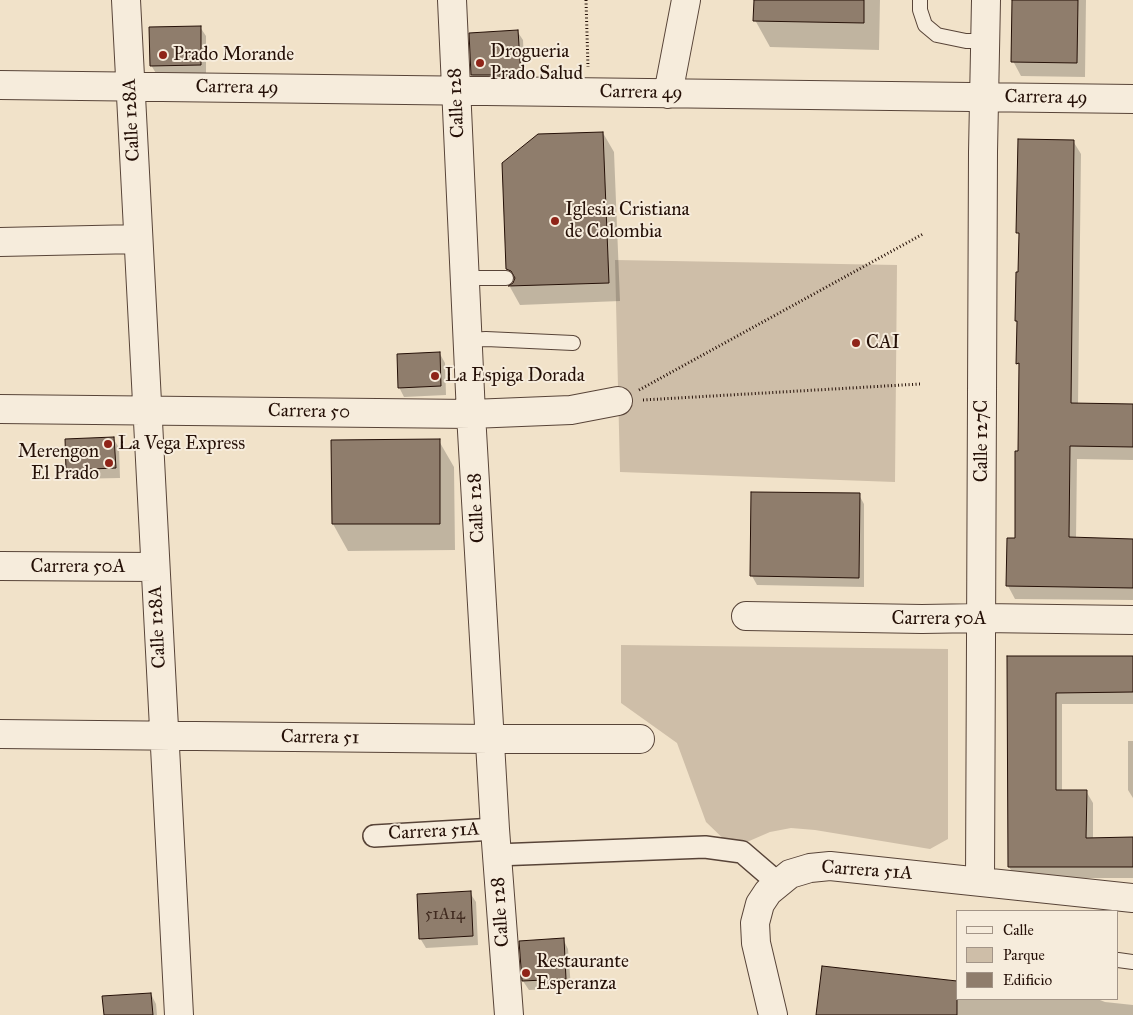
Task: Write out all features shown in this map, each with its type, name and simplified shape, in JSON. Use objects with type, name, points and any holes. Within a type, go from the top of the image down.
[{"type":"street","name":"Calle 128A","points":[[126,0],[179,1015]]},
{"type":"street","name":"Calle 128","points":[[452,0],[471,414],[495,842],[509,1015]]},
{"type":"street","points":[[668,94],[686,0]]},
{"type":"street","name":"Calle 127C","points":[[980,881],[986,0]]},
{"type":"street","name":"Carrera 49","points":[[0,85],[1133,99]]},
{"type":"street","points":[[0,242],[138,239]]},
{"type":"street","name":"Carrera 50","points":[[0,409],[471,414],[570,410],[618,401]]},
{"type":"street","name":"Carrera 50A","points":[[0,566],[155,567]]},
{"type":"street","name":"Carrera 50A","points":[[746,616],[922,620],[982,618],[1133,620]]},
{"type":"street","name":"Carrera 51","points":[[0,734],[640,739]]},
{"type":"street","name":"Carrera 51A","points":[[374,836],[495,842],[705,847],[742,852],[778,883],[790,874],[810,868],[830,866],[1133,898]]},
{"type":"street","points":[[773,1015],[756,943],[755,923],[760,904],[768,892],[778,883]]},
{"type":"lane","points":[[920,0],[920,10],[925,25],[937,35],[966,41],[985,42]]},
{"type":"lane","points":[[466,278],[506,278]]},
{"type":"lane","points":[[468,340],[486,339],[573,343]]},
{"type":"lane","points":[[1118,960],[1133,962]]},
{"type":"path","points":[[586,0],[588,93]]},
{"type":"path","points":[[618,401],[923,234]]},
{"type":"path","points":[[618,401],[920,384]]},
{"type":"green space","points":[[615,260],[897,265],[895,482],[620,472]]},
{"type":"green space","points":[[621,645],[948,649],[948,839],[930,849],[815,830],[791,828],[770,832],[733,848],[706,822],[677,743],[621,703]]},
{"type":"building","points":[[754,0],[864,0],[864,23],[753,21]]},
{"type":"building","points":[[1012,0],[1078,0],[1077,63],[1011,62]]},
{"type":"building","points":[[201,26],[201,65],[150,66],[149,27]]},
{"type":"building","points":[[518,30],[521,75],[471,75],[469,33]]},
{"type":"building","name":"Iglesia Cristiana de Colombia","points":[[603,132],[609,283],[508,286],[513,283],[515,278],[511,271],[506,269],[502,163],[538,134]]},
{"type":"building","points":[[1018,139],[1074,140],[1071,403],[1133,404],[1133,447],[1070,446],[1069,537],[1133,539],[1133,588],[1006,586],[1007,538],[1015,538],[1015,451],[1018,451],[1019,363],[1016,364],[1017,321],[1015,321],[1019,233],[1016,233]]},
{"type":"building","points":[[440,352],[441,386],[398,388],[397,354]]},
{"type":"building","points":[[114,437],[116,468],[66,470],[65,439]]},
{"type":"building","points":[[440,439],[440,524],[332,524],[331,440]]},
{"type":"building","points":[[751,492],[860,493],[859,578],[750,576]]},
{"type":"building","points":[[1007,656],[1133,656],[1133,692],[1056,693],[1056,790],[1087,790],[1086,838],[1133,837],[1133,867],[1008,867]]},
{"type":"building","points":[[471,891],[473,936],[419,939],[417,894]]},
{"type":"building","points":[[564,938],[566,979],[522,981],[519,941]]},
{"type":"building","points":[[822,966],[956,981],[957,1015],[816,1015]]},
{"type":"building","points":[[151,993],[153,1015],[104,1015],[102,996]]},
{"type":"place","name":"Prado Morande","points":[[163,55]]},
{"type":"place","name":"Drogueria Prado Salud","points":[[480,63]]},
{"type":"place","name":"Iglesia Cristiana de Colombia","points":[[555,221]]},
{"type":"place","name":"CAI","points":[[856,343]]},
{"type":"place","name":"La Espiga Dorada","points":[[435,376]]},
{"type":"place","name":"La Vega Express","points":[[108,444]]},
{"type":"place","name":"Merengon El Prado","points":[[109,463]]},
{"type":"place","name":"Restaurante Esperanza","points":[[526,973]]}]
